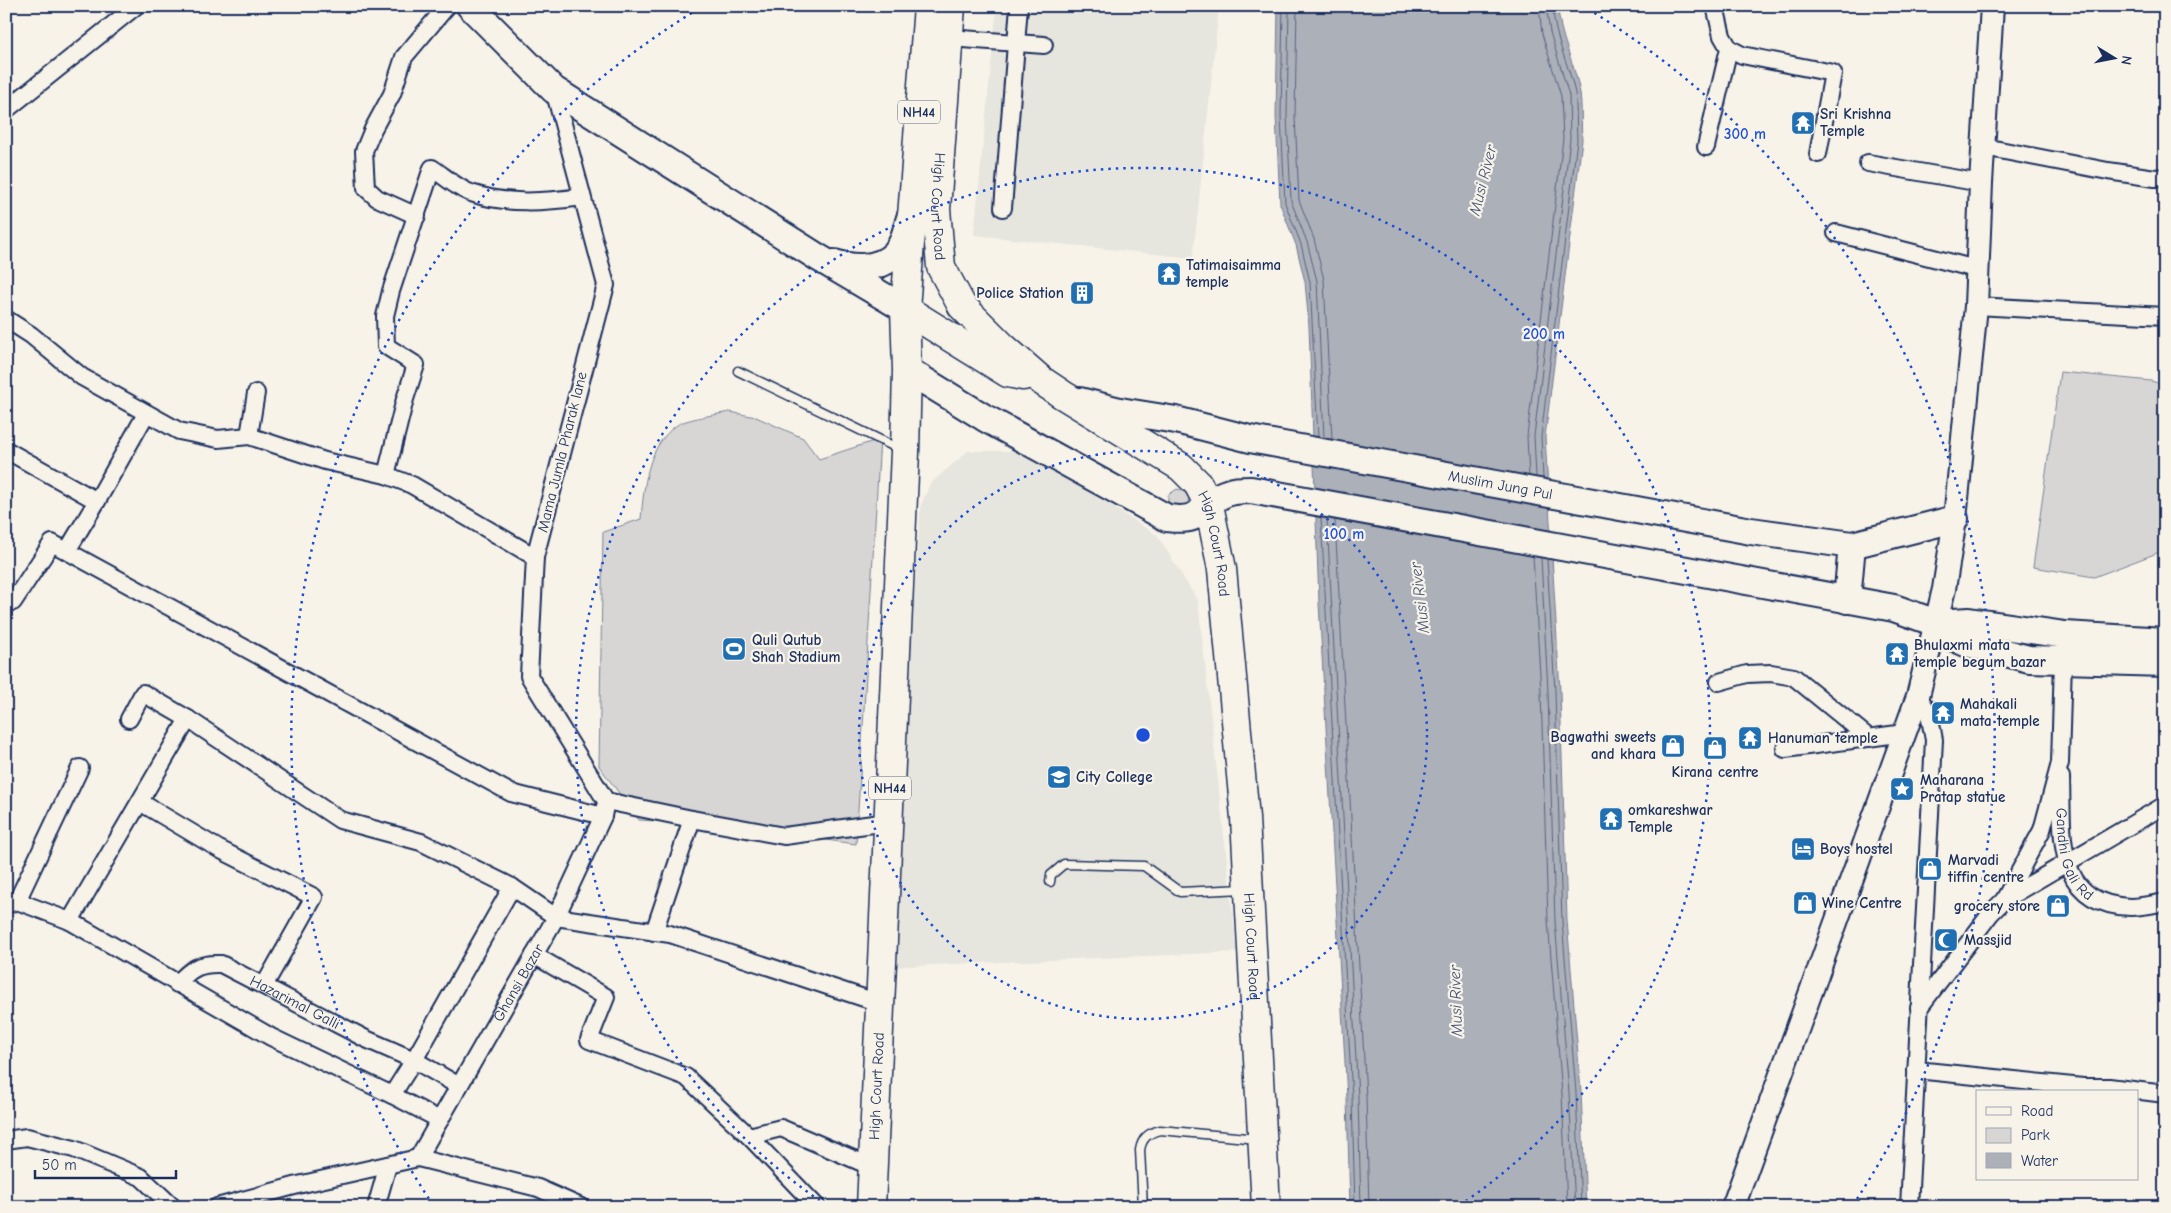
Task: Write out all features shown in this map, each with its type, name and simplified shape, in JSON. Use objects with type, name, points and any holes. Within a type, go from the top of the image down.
[{"type":"highway","name":"High Court Road","points":[[871,1207],[905,452],[907,370],[905,309],[910,218],[928,6]]},
{"type":"highway","name":"High Court Road","points":[[951,6],[936,209],[941,267],[962,306],[1002,346],[1053,388],[1182,467],[1198,484],[1209,505],[1222,569],[1244,818],[1266,1207]]},
{"type":"highway","points":[[905,309],[1008,373],[1053,388]]},
{"type":"main road","points":[[470,6],[554,90],[819,258],[905,309]]},
{"type":"main road","points":[[1733,1207],[1918,696],[1944,588],[1955,519],[1976,306],[1976,269],[1992,6]]},
{"type":"main road","points":[[819,258],[855,267],[874,267],[890,257],[900,246],[910,218]]},
{"type":"main road","points":[[907,370],[986,418],[1167,518],[1183,520],[1197,516],[1221,495],[1236,490],[1251,490],[1894,608],[1936,622],[1969,621],[2065,636],[2165,641]]},
{"type":"main road","name":"Muslim Jung Pul","points":[[1053,388],[1120,412],[1176,420],[1250,439],[1751,530],[1852,545]]},
{"type":"main road","points":[[1847,600],[1852,545],[1955,519]]},
{"type":"main road","points":[[1936,622],[1950,636],[1966,643],[2029,658],[2165,663]]},
{"type":"street","points":[[6,110],[136,6]]},
{"type":"street","points":[[417,216],[376,198],[366,188],[364,151],[373,128],[392,94],[404,57],[446,6]]},
{"type":"street","points":[[1002,208],[1019,6]]},
{"type":"street","points":[[1716,6],[1722,36],[1730,48],[1742,55],[1832,72],[1818,154]]},
{"type":"street","points":[[949,38],[1044,45]]},
{"type":"street","points":[[1706,147],[1730,48]]},
{"type":"street","name":"Mama Jumla Pharak lane","points":[[554,90],[606,285],[535,557],[529,676],[604,809]]},
{"type":"street","points":[[1984,147],[2108,171],[2155,178],[2165,177]]},
{"type":"street","points":[[1868,163],[1981,184]]},
{"type":"street","points":[[386,475],[405,399],[416,365],[386,346],[385,316],[391,291],[432,168],[469,193],[489,198],[531,201],[582,197]]},
{"type":"street","points":[[1836,233],[1976,269]]},
{"type":"street","points":[[1976,306],[2165,316]]},
{"type":"street","points":[[6,319],[31,335],[82,377],[179,431],[218,439],[249,436],[325,461],[386,475],[412,485],[535,557]]},
{"type":"street","points":[[249,436],[256,393]]},
{"type":"street","points":[[67,551],[98,501],[146,414]]},
{"type":"street","points":[[6,450],[98,501]]},
{"type":"street","points":[[6,598],[13,602],[52,543],[511,793],[604,809],[692,819],[784,836],[888,822]]},
{"type":"street","points":[[2004,900],[2042,830],[2060,763],[2062,660]]},
{"type":"street","points":[[1719,682],[1748,674],[1771,673],[1794,678],[1869,738]]},
{"type":"street","points":[[129,719],[143,693],[188,719],[340,820],[421,842],[512,887],[556,918],[670,934],[880,1003]]},
{"type":"street","points":[[1909,1207],[1934,740],[1929,713],[1918,696]]},
{"type":"street","points":[[70,921],[188,719]]},
{"type":"street","points":[[1785,749],[1905,733]]},
{"type":"street","name":"Gandhi Gali Rd","points":[[2060,763],[2064,852],[2067,862],[2082,888],[2092,898],[2102,902],[2132,907],[2165,902]]},
{"type":"street","points":[[80,768],[9,905],[70,921],[271,1037],[392,1094],[440,1120]]},
{"type":"street","points":[[140,802],[219,848],[314,897],[264,986]]},
{"type":"street","points":[[1919,1008],[1991,913],[2004,900],[2165,806]]},
{"type":"street","name":"Ghansi Bazar","points":[[418,1158],[556,918],[604,809]]},
{"type":"street","points":[[654,932],[692,819]]},
{"type":"street","points":[[392,1094],[414,1060],[512,887]]},
{"type":"street","points":[[534,955],[606,997],[589,1040],[686,1077],[749,1136],[817,1207]]},
{"type":"street","name":"Hazarimal Galli","points":[[177,984],[188,972],[205,964],[221,964],[366,1039],[414,1060],[459,1086]]},
{"type":"street","points":[[1916,1070],[2083,1089],[2109,1087],[2133,1090]]},
{"type":"street","points":[[2138,1091],[2165,1094]]},
{"type":"street","points":[[749,1136],[781,1128],[872,1167]]},
{"type":"street","points":[[6,1140],[27,1137],[74,1148],[141,1177],[173,1207]]},
{"type":"street","points":[[217,1207],[418,1158],[538,1188],[581,1207]]},
{"type":"street","points":[[376,1207],[388,1165]]},
{"type":"lane","points":[[738,372],[905,452]]},
{"type":"lane","points":[[1050,882],[1051,875],[1064,864],[1144,866],[1180,892],[1248,889]]},
{"type":"lane","points":[[1143,1207],[1140,1150],[1141,1142],[1148,1134],[1160,1130],[1262,1140]]},
{"type":"shaded area","points":[[997,6],[1219,6],[1193,258],[974,235]]},
{"type":"shaded area","name":"City College","points":[[968,451],[1025,451],[1157,535],[1198,601],[1237,952],[886,967],[921,505],[930,484]]},
{"type":"green space","points":[[2060,372],[2151,381],[2165,385],[2165,550],[2094,577],[2033,567]]},
{"type":"green space","name":"Quli Qutub Shah Stadium","points":[[730,412],[756,417],[803,438],[819,459],[880,439],[856,844],[705,824],[639,820],[599,766],[603,532],[641,519],[649,468],[653,455],[667,434],[681,423]]},
{"type":"green space","points":[[1177,489],[1184,491],[1189,498],[1186,509],[1168,506],[1168,495]]},
{"type":"water","name":"Musi River","points":[[1278,6],[1558,6],[1561,28],[1578,82],[1581,99],[1582,140],[1545,437],[1560,691],[1567,920],[1581,1092],[1586,1207],[1350,1207],[1347,1098],[1319,603],[1309,326],[1305,282],[1296,245],[1280,204],[1276,116]]},
{"type":"place","name":"Sri Krishna Temple","points":[[1803,123]]},
{"type":"place","name":"Tatimaisaimma temple","points":[[1169,274]]},
{"type":"place","name":"Police Station","points":[[1082,293]]},
{"type":"place","name":"Quli Qutub Shah Stadium","points":[[734,649]]},
{"type":"place","name":"Bhulaxmi mata temple begum bazar","points":[[1897,654]]},
{"type":"place","name":"Mahakali mata temple","points":[[1943,713]]},
{"type":"place","name":"Hanuman temple","points":[[1750,738]]},
{"type":"place","name":"Bagwathi sweets and khara","points":[[1673,746]]},
{"type":"place","name":"Kirana centre","points":[[1715,748]]},
{"type":"place","name":"City College","points":[[1059,777]]},
{"type":"place","name":"Maharana Pratap statue","points":[[1902,789]]},
{"type":"place","name":"omkareshwar Temple","points":[[1611,819]]},
{"type":"place","name":"Boys hostel","points":[[1803,849]]},
{"type":"place","name":"Marvadi tiffin centre","points":[[1930,869]]},
{"type":"place","name":"Wine Centre","points":[[1805,903]]},
{"type":"place","name":"grocery store","points":[[2058,906]]},
{"type":"place","name":"Massjid","points":[[1946,940]]}]
